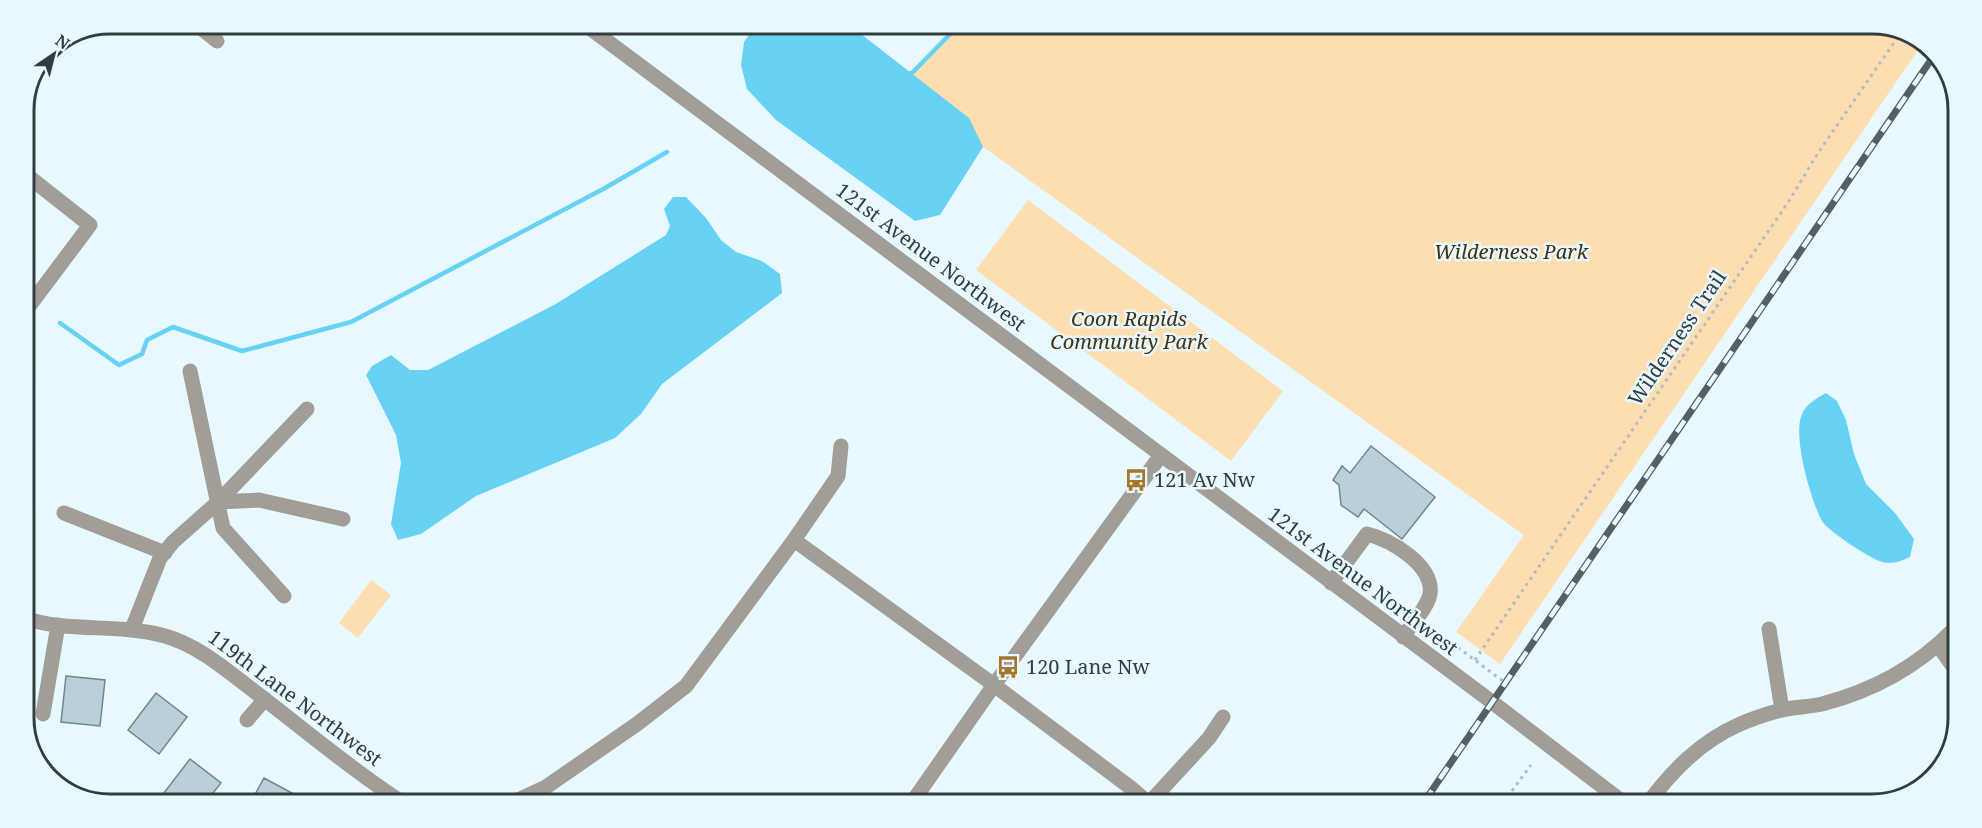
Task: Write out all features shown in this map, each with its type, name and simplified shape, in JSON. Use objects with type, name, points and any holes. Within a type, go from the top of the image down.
[{"type":"street","points":[[209,34],[217,40]]},
{"type":"street","name":"121st Avenue Northwest","points":[[598,34],[1612,794]]},
{"type":"street","points":[[35,182],[90,225],[35,298]]},
{"type":"street","points":[[190,371],[223,528],[284,596]]},
{"type":"street","points":[[132,629],[151,577],[165,553],[307,409]]},
{"type":"street","points":[[532,794],[546,788],[638,724],[686,686],[794,540],[838,476],[841,446]]},
{"type":"street","points":[[917,794],[1161,455]]},
{"type":"street","points":[[218,501],[259,500],[343,519]]},
{"type":"street","points":[[64,513],[165,553]]},
{"type":"street","points":[[1331,583],[1367,534],[1380,538],[1422,566],[1427,574],[1430,595],[1403,637]]},
{"type":"street","points":[[794,540],[994,685],[1138,794]]},
{"type":"street","name":"119th Lane Northwest","points":[[35,622],[132,629],[165,636],[191,646],[390,794]]},
{"type":"street","points":[[43,714],[58,625]]},
{"type":"street","points":[[1769,628],[1782,710]]},
{"type":"street","points":[[1656,794],[1683,762],[1712,740],[1737,726],[1782,710],[1847,697],[1899,673],[1948,635]]},
{"type":"street","points":[[1938,645],[1948,659]]},
{"type":"street","points":[[247,720],[265,699]]},
{"type":"street","points":[[1157,794],[1209,738],[1223,717]]},
{"type":"path","name":"Wilderness Trail","points":[[1476,660],[1789,201],[1816,156],[1895,38]]},
{"type":"path","points":[[1425,623],[1500,680],[1510,685]]},
{"type":"path","points":[[1510,794],[1531,765]]},
{"type":"green space","name":"Wilderness Park","points":[[950,34],[1872,34],[1901,40],[1918,50],[1500,664],[1456,632],[1524,535],[983,147],[912,74]]},
{"type":"green space","name":"Coon Rapids Community Park","points":[[1028,200],[1283,391],[1231,461],[976,270]]},
{"type":"green space","points":[[371,580],[391,595],[358,638],[339,623]]},
{"type":"water","points":[[750,34],[861,34],[969,118],[983,147],[940,215],[915,221],[776,120],[747,89],[741,65],[744,42]]},
{"type":"water","points":[[673,197],[686,197],[706,218],[721,240],[736,252],[762,261],[780,274],[782,293],[662,384],[641,414],[615,438],[476,496],[421,534],[398,540],[391,524],[401,463],[396,435],[366,375],[372,366],[391,355],[410,370],[428,370],[554,305],[666,235],[670,226],[664,209]]},
{"type":"water","points":[[1826,393],[1837,401],[1846,420],[1854,454],[1866,484],[1895,513],[1914,539],[1910,557],[1895,562],[1879,561],[1848,543],[1822,521],[1804,468],[1799,437],[1802,414],[1806,407]]},
{"type":"building","points":[[1371,446],[1435,497],[1402,539],[1364,509],[1358,517],[1341,505],[1339,485],[1333,480],[1342,466],[1350,473]]},
{"type":"building","points":[[66,676],[105,680],[100,726],[61,722]]},
{"type":"building","points":[[156,693],[187,717],[159,754],[128,730]]},
{"type":"building","points":[[190,759],[221,783],[212,794],[163,794]]},
{"type":"building","points":[[264,778],[294,794],[255,794]]},
{"type":"waterway","points":[[908,74],[912,73],[950,34]]},
{"type":"waterway","points":[[60,323],[119,365],[142,354],[147,340],[173,327],[242,351],[351,322],[605,188],[667,152]]},
{"type":"railway","points":[[1429,794],[1930,62]]},
{"type":"place","name":"121 Av Nw","points":[[1136,480]]},
{"type":"place","name":"120 Lane Nw","points":[[1008,667]]}]
